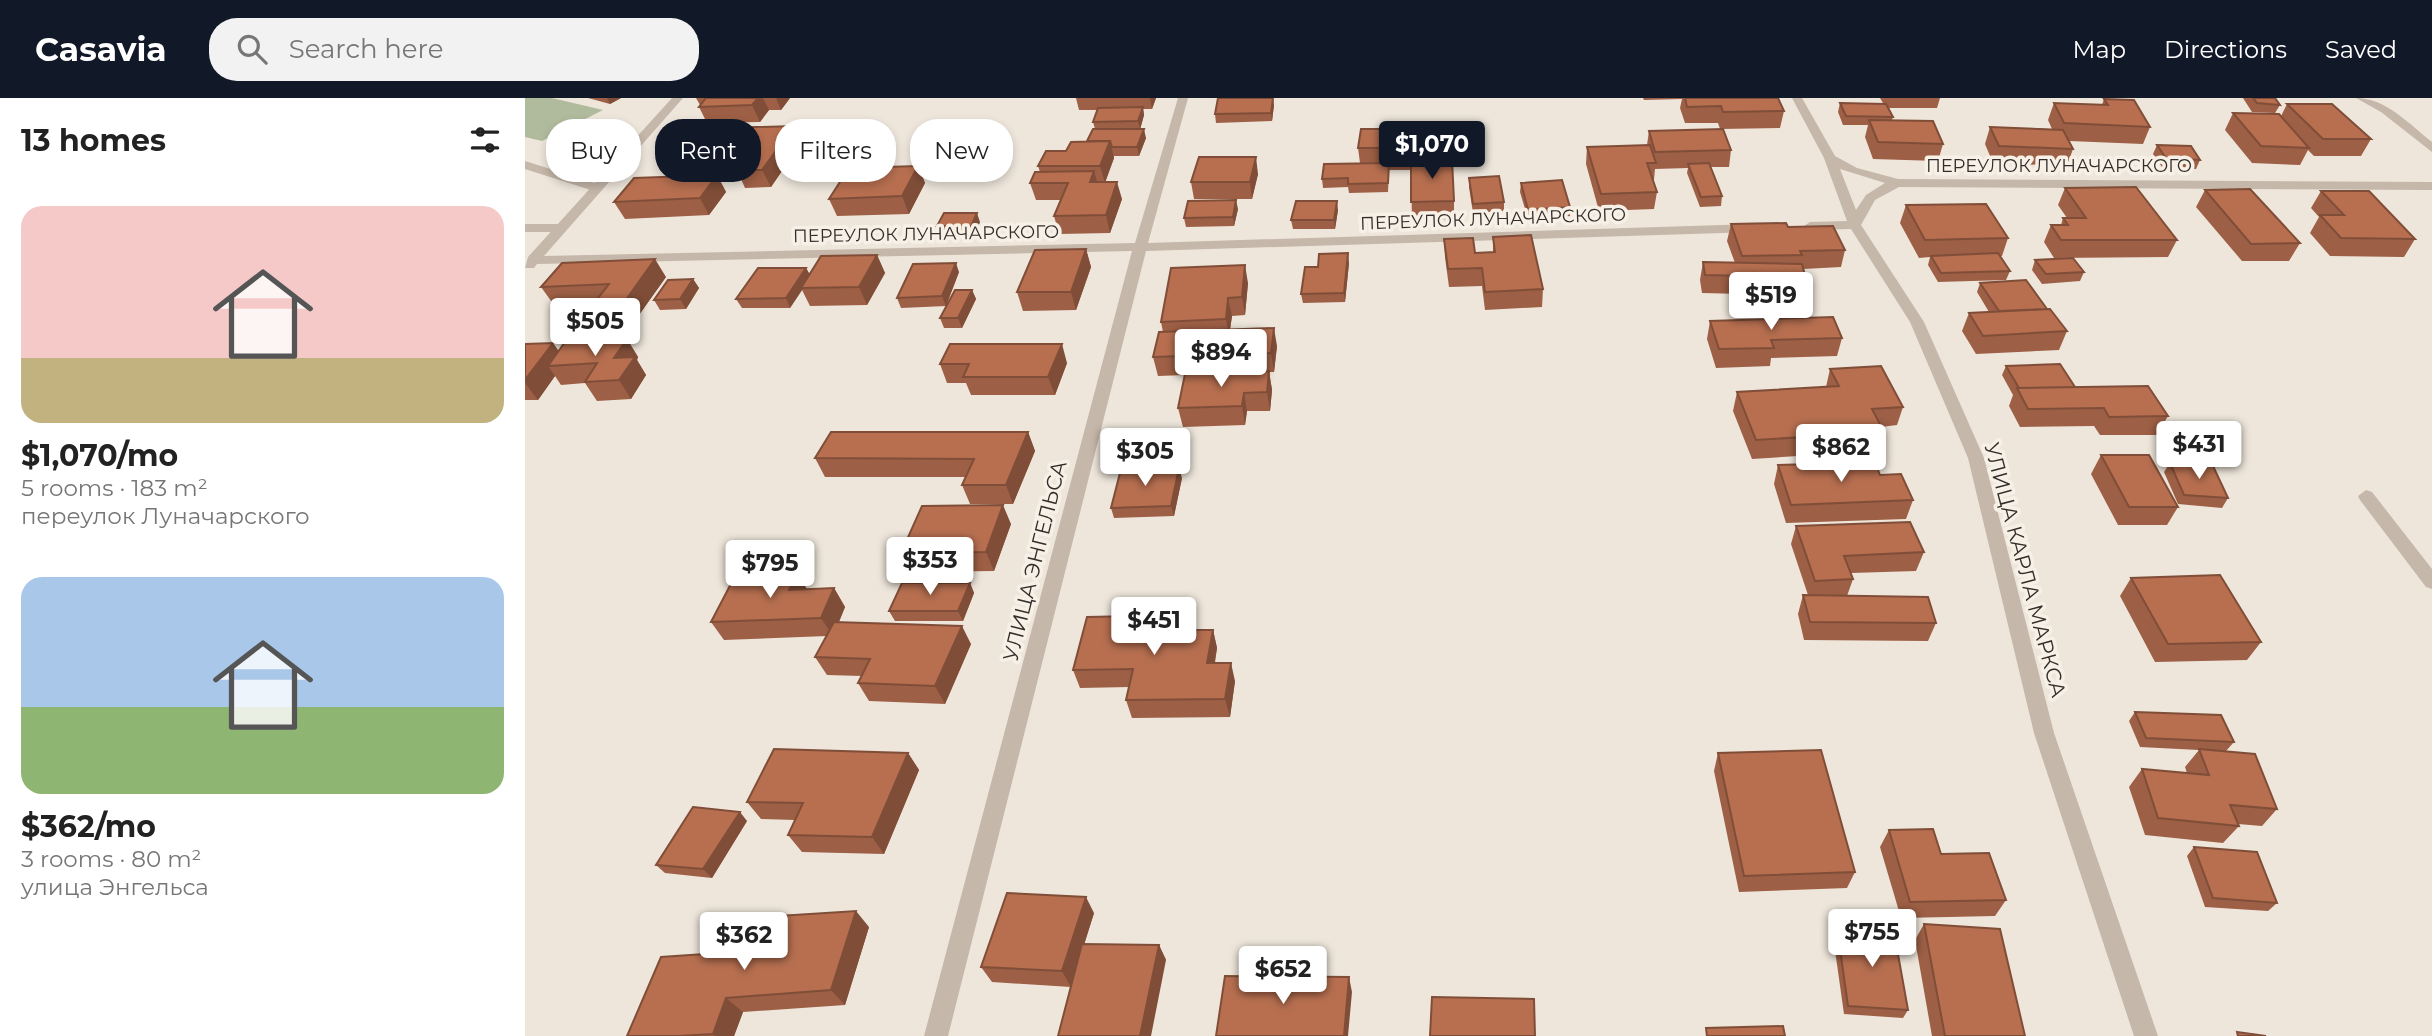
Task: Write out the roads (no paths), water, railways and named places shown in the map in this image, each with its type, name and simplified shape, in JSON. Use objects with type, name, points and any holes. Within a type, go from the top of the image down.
[{"type":"street","points":[[529,265],[678,98]]},
{"type":"street","name":"УЛИЦА ЭНГЕЛЬСА","points":[[936,1036],[1140,247],[1183,98]]},
{"type":"street","name":"УЛИЦА КАРЛА МАРКСА","points":[[1797,98],[1830,158],[1855,225],[1917,322],[1976,458],[2044,733],[2146,1036]]},
{"type":"street","points":[[2361,98],[2385,110],[2432,148]]},
{"type":"street","points":[[1830,158],[1853,171],[1898,183]]},
{"type":"street","points":[[525,165],[597,188]]},
{"type":"street","name":"ПЕРЕУЛОК ЛУНАЧАРСКОГО","points":[[1855,225],[1868,198],[1882,187],[1898,183],[2432,186]]},
{"type":"street","points":[[1800,227],[1855,225]]},
{"type":"street","points":[[525,228],[562,228]]},
{"type":"street","name":"ПЕРЕУЛОК ЛУНАЧАРСКОГО","points":[[529,265],[1773,228]]},
{"type":"street","points":[[2366,496],[2432,582]]}]
